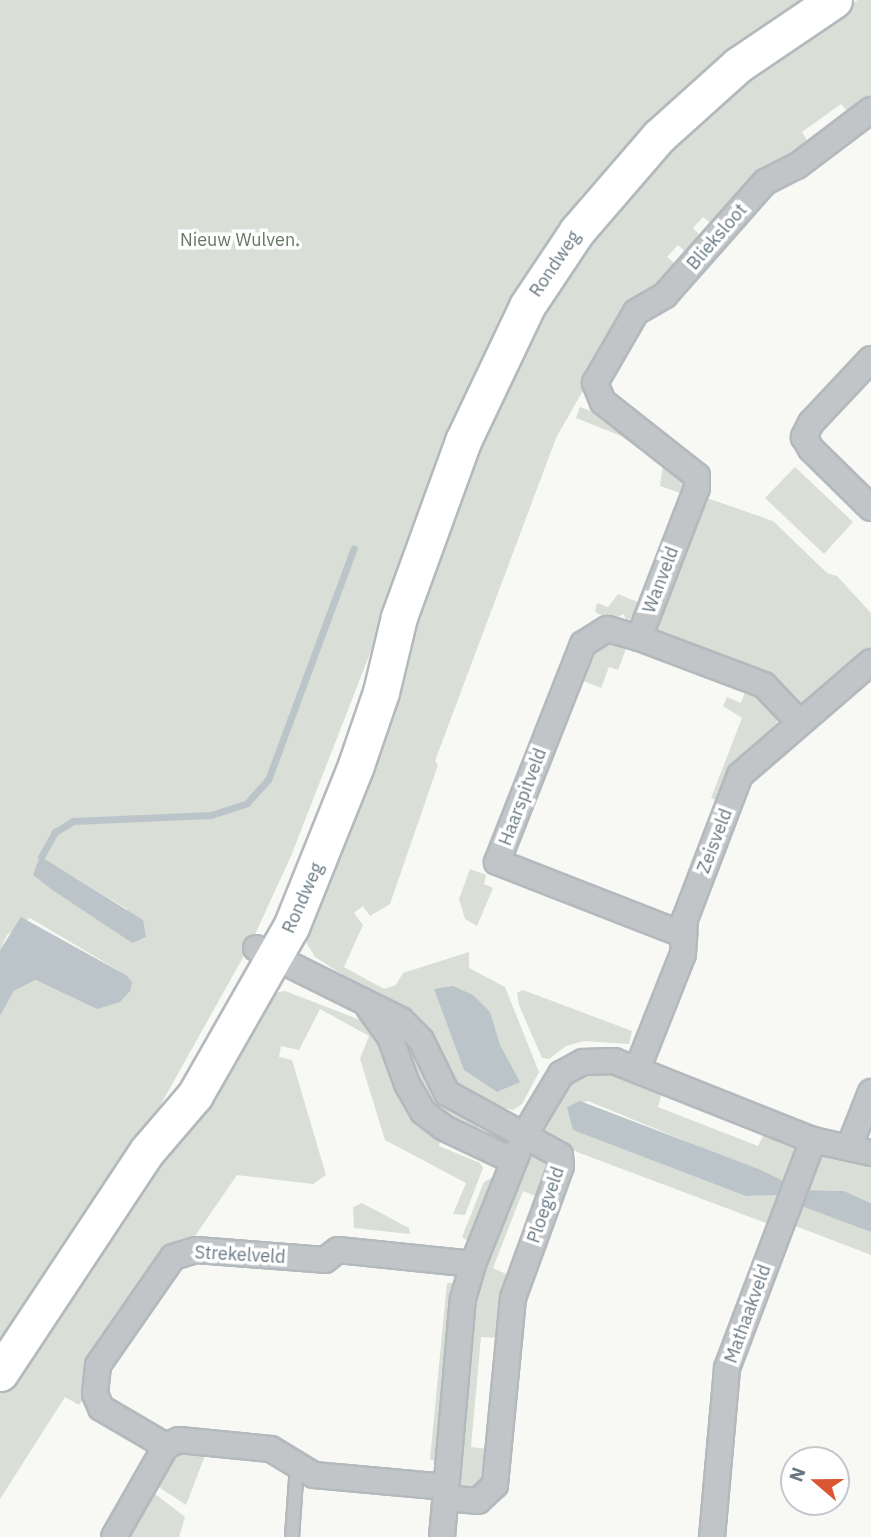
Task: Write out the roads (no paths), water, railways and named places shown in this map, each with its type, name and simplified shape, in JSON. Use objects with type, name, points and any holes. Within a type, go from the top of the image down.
[{"type":"main road","name":"Rondweg","points":[[0,1373],[147,1151],[265,953],[364,685],[399,617],[488,383],[527,306],[577,231],[624,173],[710,87],[834,0]]},
{"type":"street","name":"Blieksloot","points":[[595,391],[597,377],[636,312],[665,295],[765,183],[797,166],[871,110]]},
{"type":"street","points":[[871,359],[811,423],[804,437],[811,449],[871,508]]},
{"type":"street","name":"Wanveld","points":[[595,391],[603,402],[697,475],[697,488],[639,638]]},
{"type":"street","name":"Haarspitveld","points":[[639,638],[607,629],[583,644],[497,862],[684,935]]},
{"type":"street","points":[[639,638],[764,685],[799,722]]},
{"type":"street","name":"Zeisveld","points":[[637,1070],[683,954],[685,919],[740,775],[871,662]]},
{"type":"street","name":"Ploegveld","points":[[166,1446],[179,1440],[271,1449],[314,1475],[445,1493],[478,1501],[495,1485],[513,1298],[562,1160],[557,1150],[447,1093],[414,1031],[265,953]]},
{"type":"street","points":[[369,1008],[390,1037],[407,1084],[423,1112],[444,1128],[514,1161]]},
{"type":"street","points":[[442,1537],[463,1299],[473,1264],[514,1161],[551,1086],[572,1065],[598,1058],[637,1070],[813,1140],[861,1149],[871,1092]]},
{"type":"street","name":"Mathaakveld","points":[[712,1537],[727,1368],[813,1140]]},
{"type":"street","name":"Strekelveld","points":[[166,1446],[101,1408],[94,1394],[98,1365],[173,1257],[195,1250],[325,1260],[338,1250],[473,1264]]},
{"type":"street","points":[[114,1537],[166,1446]]},
{"type":"lane","points":[[292,1537],[297,1466]]},
{"type":"waterway","points":[[41,857],[55,832],[73,821],[211,815],[247,803],[268,780],[354,548]]},
{"type":"park label","name":"Nieuw Wulven.","points":[[240,240]]}]
